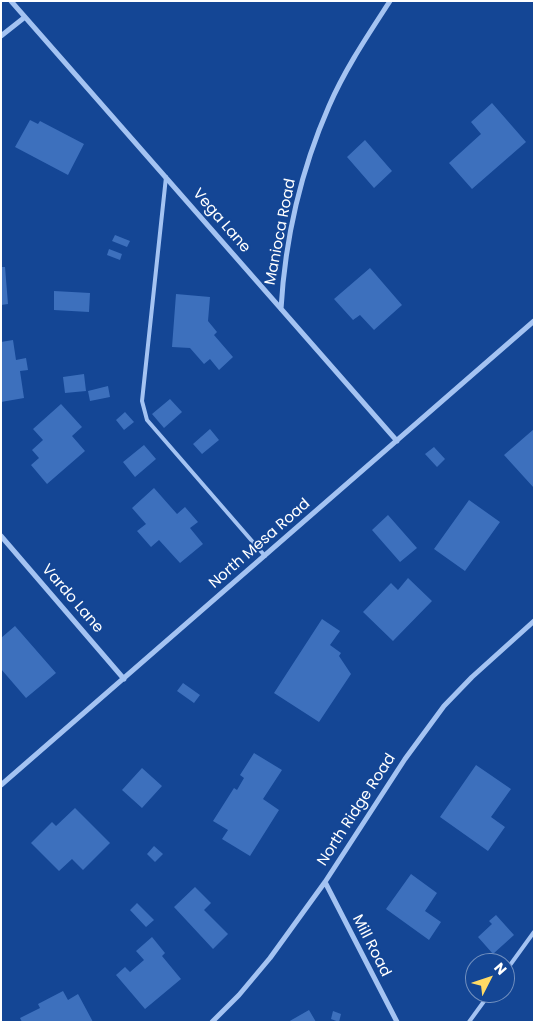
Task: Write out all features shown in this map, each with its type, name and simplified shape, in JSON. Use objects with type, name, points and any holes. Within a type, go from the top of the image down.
[{"type":"street","name":"Vega Lane","points":[[11,1],[397,441]]},
{"type":"street","name":"Manioca Road","points":[[281,308],[283,280],[296,203],[310,157],[335,94],[354,58],[390,1]]},
{"type":"street","points":[[1,36],[25,17]]},
{"type":"street","name":"North Mesa Road","points":[[1,785],[534,321]]},
{"type":"street","name":"Vardo Lane","points":[[1,536],[124,679]]},
{"type":"street","name":"North Ridge Road","points":[[212,1022],[240,995],[270,958],[325,882],[405,759],[444,706],[472,677],[534,621]]},
{"type":"street","name":"Mill Road","points":[[325,882],[397,1022]]},
{"type":"lane","points":[[166,178],[142,401],[147,420],[265,556]]},
{"type":"lane","points":[[515,958],[534,932]]},
{"type":"lane","points":[[469,1022],[483,1003]]},
{"type":"building","points":[[492,103],[526,142],[472,189],[449,163],[481,134],[471,122]]},
{"type":"building","points":[[30,120],[38,124],[40,121],[84,144],[68,175],[15,147]]},
{"type":"building","points":[[365,140],[392,171],[374,188],[347,157]]},
{"type":"building","points":[[115,235],[130,241],[127,247],[112,241]]},
{"type":"building","points":[[109,249],[122,254],[120,260],[107,255]]},
{"type":"building","points":[[1,267],[5,267],[8,304],[1,305]]},
{"type":"building","points":[[370,268],[402,305],[374,330],[360,315],[353,320],[334,299]]},
{"type":"building","points":[[54,291],[90,293],[89,312],[54,310]]},
{"type":"building","points":[[176,294],[210,297],[208,321],[217,332],[214,335],[233,357],[219,370],[210,359],[204,364],[190,348],[172,347]]},
{"type":"building","points":[[13,340],[16,360],[26,358],[28,370],[20,371],[24,398],[1,402],[1,342]]},
{"type":"building","points":[[84,374],[86,391],[65,393],[63,377]]},
{"type":"building","points":[[108,386],[110,397],[90,401],[88,391]]},
{"type":"building","points":[[170,399],[182,412],[164,428],[152,414]]},
{"type":"building","points":[[61,404],[82,427],[72,436],[85,451],[47,484],[31,465],[39,458],[32,450],[43,440],[33,429]]},
{"type":"building","points":[[125,412],[134,422],[124,430],[116,420]]},
{"type":"building","points":[[210,429],[219,440],[202,454],[193,444]]},
{"type":"building","points":[[534,429],[534,488],[504,455]]},
{"type":"building","points":[[144,445],[156,459],[135,477],[123,462]]},
{"type":"building","points":[[434,447],[445,459],[437,467],[425,454]]},
{"type":"building","points":[[154,488],[177,514],[185,507],[198,522],[190,528],[203,544],[180,563],[159,540],[151,547],[137,531],[146,524],[132,508]]},
{"type":"building","points":[[469,500],[500,522],[465,571],[434,549]]},
{"type":"building","points":[[388,515],[417,548],[400,562],[372,530]]},
{"type":"building","points":[[408,578],[432,601],[393,641],[363,612],[391,583],[398,590]]},
{"type":"building","points":[[322,619],[340,631],[330,645],[341,653],[339,656],[351,674],[319,722],[274,693]]},
{"type":"building","points":[[15,626],[56,673],[26,698],[1,669],[1,638]]},
{"type":"building","points":[[183,683],[200,695],[194,703],[177,691]]},
{"type":"building","points":[[254,753],[282,770],[263,799],[279,810],[250,856],[222,839],[228,830],[213,821],[234,788],[237,790],[244,778],[240,775]]},
{"type":"building","points":[[476,765],[511,789],[491,817],[505,827],[488,851],[440,817]]},
{"type":"building","points":[[142,768],[162,786],[142,808],[122,790]]},
{"type":"building","points":[[75,808],[110,843],[83,870],[72,859],[59,871],[31,843],[52,822],[56,826]]},
{"type":"building","points":[[154,846],[163,854],[155,862],[147,854]]},
{"type":"building","points":[[411,874],[437,893],[425,911],[441,922],[429,940],[386,909]]},
{"type":"building","points":[[195,887],[211,903],[204,910],[228,934],[213,949],[174,907]]},
{"type":"building","points":[[137,903],[154,920],[146,927],[130,910]]},
{"type":"building","points":[[496,915],[514,935],[494,953],[478,937],[492,924],[489,921]]},
{"type":"building","points":[[152,937],[165,953],[162,956],[181,979],[145,1009],[116,975],[125,967],[130,972],[144,960],[136,951]]},
{"type":"building","points":[[63,991],[68,1000],[78,994],[93,1022],[22,1022],[20,1018],[40,1008],[38,1004]]},
{"type":"building","points":[[309,1010],[316,1022],[288,1022]]},
{"type":"building","points":[[333,1011],[341,1014],[339,1022],[331,1019]]}]
